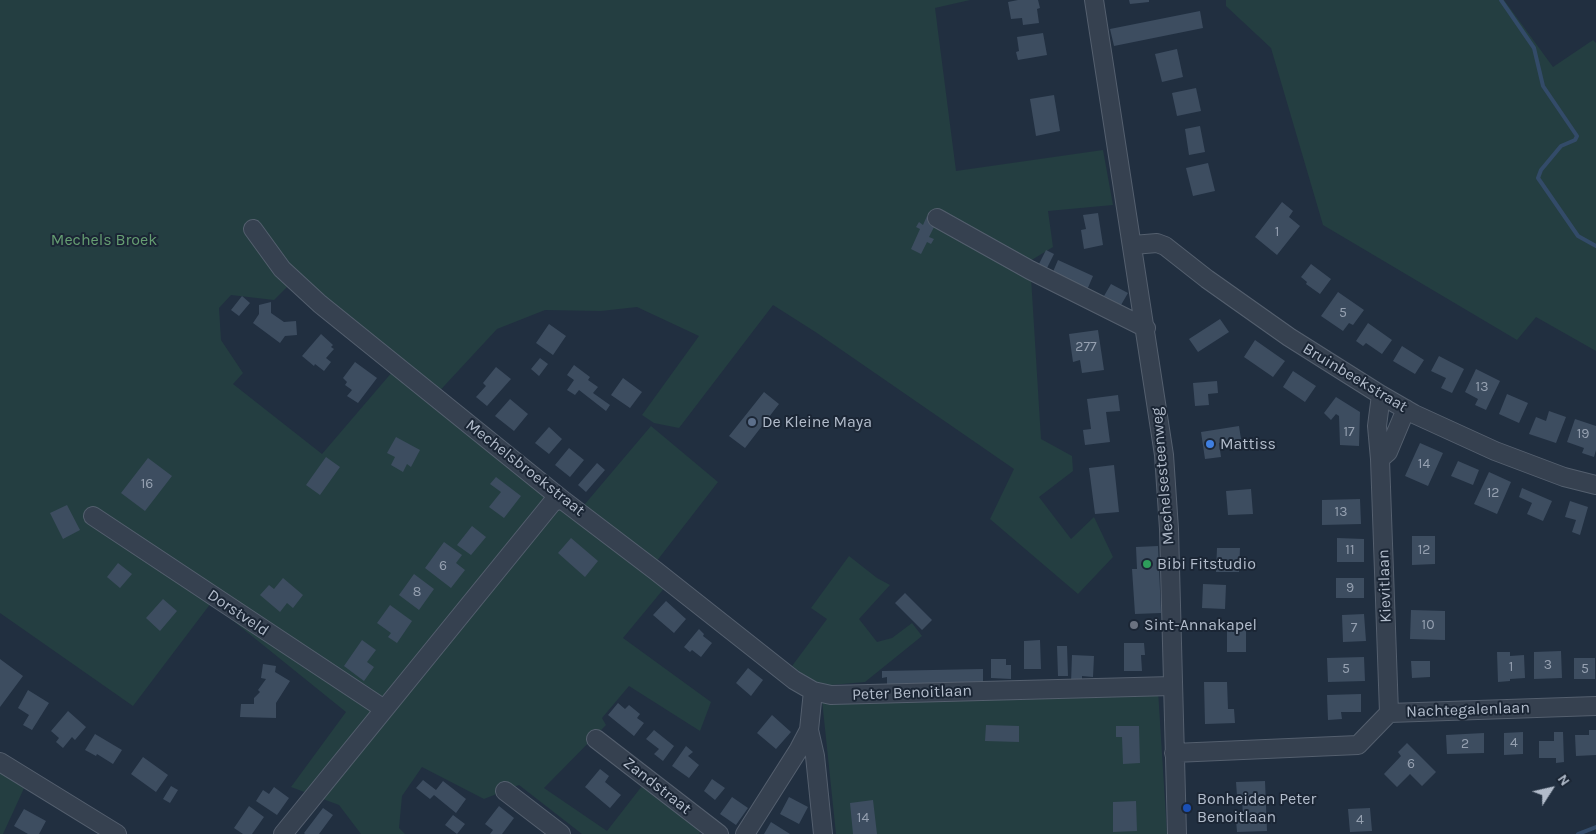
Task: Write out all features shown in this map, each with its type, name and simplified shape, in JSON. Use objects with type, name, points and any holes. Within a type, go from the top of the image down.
[{"type":"street","name":"Mechelsesteenweg","points":[[1094,0],[1146,328],[1165,464],[1169,529],[1177,834]]},
{"type":"street","points":[[938,218],[1030,270],[1146,328]]},
{"type":"street","name":"Mechelsbroekstraat","points":[[253,229],[282,269],[320,304],[564,501],[656,570],[794,680],[813,691]]},
{"type":"street","name":"Bruinbeekstraat","points":[[1133,246],[1156,243],[1164,246],[1289,337],[1406,409],[1495,452],[1564,477],[1596,486]]},
{"type":"street","name":"Kievitlaan","points":[[1381,395],[1378,426],[1389,713]]},
{"type":"street","points":[[1380,459],[1388,452],[1406,409]]},
{"type":"street","points":[[283,834],[552,503],[558,500],[564,501]]},
{"type":"street","name":"Dorstveld","points":[[93,516],[384,709]]},
{"type":"street","name":"Peter Benoitlaan","points":[[813,691],[831,696],[1172,686]]},
{"type":"street","points":[[813,691],[809,730],[815,756],[823,834]]},
{"type":"street","name":"Nachtegalenlaan","points":[[1174,753],[1358,745],[1389,713],[1596,706]]},
{"type":"street","points":[[745,834],[795,757],[809,730]]},
{"type":"street","name":"Zandstraat","points":[[596,739],[719,834]]},
{"type":"street","points":[[0,762],[117,834]]},
{"type":"street","points":[[504,792],[561,834]]},
{"type":"green space","name":"Mechels Broek","points":[[0,0],[970,0],[935,8],[956,171],[1103,150],[1113,205],[1048,211],[1053,247],[1030,261],[1041,439],[1072,456],[1073,471],[1039,497],[1071,539],[1094,517],[1113,557],[1078,594],[990,519],[1014,469],[817,333],[773,305],[679,428],[654,423],[642,415],[699,336],[637,307],[601,311],[545,310],[497,329],[433,398],[574,517],[651,426],[718,482],[656,562],[666,586],[623,638],[711,702],[700,731],[629,686],[602,718],[606,725],[544,788],[607,831],[642,786],[701,831],[699,834],[582,834],[519,785],[484,799],[422,767],[402,796],[399,828],[405,834],[361,834],[339,805],[291,787],[346,712],[211,603],[133,706],[0,613]],"holes":[[[290,284],[393,371],[322,454],[233,384],[243,373],[221,340],[219,308],[231,295],[274,300]]]},
{"type":"green space","points":[[1226,0],[1504,0],[1553,67],[1593,40],[1596,43],[1596,351],[1536,317],[1517,340],[1323,225],[1271,48],[1226,6]]},
{"type":"green space","points":[[849,556],[877,578],[890,585],[859,619],[877,642],[892,638],[912,623],[922,636],[865,682],[820,686],[790,665],[792,666],[827,619],[811,608]]},
{"type":"green space","points":[[1158,690],[1167,834],[836,834],[822,700]]},
{"type":"green space","points":[[0,769],[25,786],[3,834],[0,834]]},
{"type":"building","points":[[1038,0],[1040,8],[1037,9],[1039,23],[1023,25],[1022,18],[1011,19],[1008,2]]},
{"type":"building","points":[[1129,0],[1149,0],[1149,2],[1130,4]]},
{"type":"building","points":[[1200,11],[1203,28],[1114,46],[1110,29]]},
{"type":"building","points":[[1043,33],[1047,55],[1018,60],[1016,52],[1019,51],[1017,37]]},
{"type":"building","points":[[1177,49],[1183,77],[1162,82],[1155,54]]},
{"type":"building","points":[[1196,88],[1201,111],[1177,116],[1172,93]]},
{"type":"building","points":[[1054,95],[1060,131],[1036,136],[1030,99]]},
{"type":"building","points":[[1200,126],[1205,152],[1189,155],[1185,129]]},
{"type":"building","points":[[1208,163],[1215,191],[1193,196],[1186,168]]},
{"type":"building","points":[[1282,202],[1293,211],[1289,217],[1300,226],[1277,255],[1255,237]]},
{"type":"building","points":[[1098,213],[1103,245],[1084,249],[1081,230],[1086,229],[1083,215]]},
{"type":"building","points":[[927,216],[937,221],[929,237],[934,239],[931,244],[927,242],[921,254],[911,249],[920,229],[916,227],[919,222],[923,225]]},
{"type":"building","points":[[1046,250],[1054,254],[1044,274],[1036,270]]},
{"type":"building","points":[[1058,260],[1093,276],[1087,290],[1052,274]]},
{"type":"building","points":[[1311,264],[1331,279],[1320,294],[1306,284],[1307,282],[1301,277]]},
{"type":"building","points":[[1111,284],[1128,293],[1121,305],[1104,296]]},
{"type":"building","points":[[1338,292],[1364,310],[1353,325],[1349,323],[1343,331],[1321,316]]},
{"type":"building","points":[[242,296],[250,303],[239,316],[231,310]]},
{"type":"building","points":[[271,302],[271,313],[284,322],[296,321],[297,335],[285,336],[280,343],[253,323],[259,314],[259,305]]},
{"type":"building","points":[[1220,319],[1229,332],[1198,352],[1189,339]]},
{"type":"building","points":[[1368,323],[1392,340],[1382,354],[1366,343],[1363,346],[1356,341]]},
{"type":"building","points":[[549,324],[566,336],[553,355],[536,343]]},
{"type":"building","points":[[1098,330],[1104,370],[1082,373],[1080,360],[1073,362],[1069,334]]},
{"type":"building","points":[[321,334],[333,345],[331,347],[334,349],[326,358],[331,362],[324,371],[315,364],[314,366],[302,356]]},
{"type":"building","points":[[1255,340],[1285,361],[1273,377],[1244,357]]},
{"type":"building","points":[[1402,346],[1424,360],[1415,374],[1393,361]]},
{"type":"building","points":[[1439,356],[1464,369],[1452,393],[1441,388],[1446,378],[1431,371]]},
{"type":"building","points":[[540,358],[548,364],[539,376],[531,369]]},
{"type":"building","points":[[355,362],[377,378],[358,403],[347,396],[352,390],[345,385],[347,382],[343,378]]},
{"type":"building","points":[[574,365],[590,377],[588,380],[598,387],[593,393],[610,405],[606,411],[579,390],[575,395],[567,390],[574,380],[567,375]]},
{"type":"building","points":[[496,367],[511,379],[487,406],[476,397],[486,386],[483,383]]},
{"type":"building","points":[[1476,369],[1500,381],[1486,410],[1475,405],[1478,399],[1465,392]]},
{"type":"building","points":[[1293,371],[1316,386],[1305,402],[1283,387]]},
{"type":"building","points":[[623,378],[642,392],[630,408],[611,395]]},
{"type":"building","points":[[1217,381],[1218,393],[1208,394],[1209,405],[1195,406],[1193,383]]},
{"type":"building","points":[[764,392],[779,404],[745,448],[729,436]]},
{"type":"building","points":[[1507,394],[1528,403],[1519,423],[1499,414]]},
{"type":"building","points":[[1118,395],[1120,411],[1106,412],[1110,442],[1085,445],[1083,430],[1091,429],[1087,399]]},
{"type":"building","points":[[1336,397],[1360,412],[1359,446],[1340,445],[1339,416],[1336,414],[1331,420],[1324,413]]},
{"type":"building","points":[[510,399],[528,414],[514,431],[495,416]]},
{"type":"building","points":[[1549,411],[1566,417],[1556,443],[1529,434],[1536,417],[1546,421]]},
{"type":"building","points":[[1575,419],[1596,426],[1596,450],[1594,457],[1582,453],[1584,448],[1567,442]]},
{"type":"building","points":[[1239,426],[1241,439],[1219,443],[1221,457],[1205,459],[1201,432]]},
{"type":"building","points":[[549,427],[562,439],[549,454],[535,443]]},
{"type":"building","points":[[396,437],[420,450],[411,467],[407,464],[403,472],[391,465],[395,457],[387,453]]},
{"type":"building","points":[[1420,443],[1443,453],[1428,486],[1405,476]]},
{"type":"building","points":[[569,448],[584,460],[570,477],[555,465]]},
{"type":"building","points":[[326,457],[340,467],[320,495],[306,485]]},
{"type":"building","points":[[148,458],[172,476],[145,511],[121,493]]},
{"type":"building","points":[[1458,461],[1479,470],[1473,485],[1451,476]]},
{"type":"building","points":[[597,463],[605,470],[586,492],[578,485]]},
{"type":"building","points":[[1114,465],[1119,512],[1095,514],[1089,468]]},
{"type":"building","points":[[1489,472],[1511,482],[1497,514],[1474,504]]},
{"type":"building","points":[[496,477],[521,496],[504,518],[489,507],[501,492],[490,484]]},
{"type":"building","points":[[1522,488],[1552,501],[1543,521],[1527,514],[1532,503],[1519,497]]},
{"type":"building","points":[[1251,489],[1253,514],[1228,515],[1226,491]]},
{"type":"building","points":[[1360,499],[1361,524],[1322,525],[1322,500]]},
{"type":"building","points":[[1570,501],[1588,507],[1580,535],[1572,532],[1576,520],[1565,517]]},
{"type":"building","points":[[67,505],[80,530],[63,539],[50,513]]},
{"type":"building","points":[[472,526],[486,537],[471,555],[457,545]]},
{"type":"building","points":[[1412,536],[1435,536],[1435,564],[1412,565]]},
{"type":"building","points":[[571,538],[598,561],[585,577],[558,553]]},
{"type":"building","points":[[1337,538],[1364,539],[1364,562],[1337,562]]},
{"type":"building","points":[[444,542],[462,555],[456,563],[465,570],[451,588],[425,568]]},
{"type":"building","points":[[1158,546],[1161,613],[1135,614],[1132,569],[1137,569],[1136,547]]},
{"type":"building","points":[[1217,548],[1240,548],[1239,572],[1216,572]]},
{"type":"building","points":[[118,563],[132,574],[120,588],[107,577]]},
{"type":"building","points":[[414,574],[434,589],[419,610],[399,595]]},
{"type":"building","points":[[283,578],[303,595],[293,608],[287,603],[280,612],[260,595],[269,585],[274,589]]},
{"type":"building","points":[[1336,578],[1364,578],[1364,598],[1336,598]]},
{"type":"building","points":[[1203,584],[1226,585],[1225,609],[1202,608]]},
{"type":"building","points":[[905,593],[932,620],[922,630],[895,603]]},
{"type":"building","points":[[163,599],[177,611],[160,631],[146,618]]},
{"type":"building","points":[[666,601],[686,619],[674,633],[653,615]]},
{"type":"building","points":[[390,605],[412,621],[397,643],[388,637],[391,633],[377,623]]},
{"type":"building","points":[[1411,610],[1445,611],[1445,640],[1410,639]]},
{"type":"building","points":[[1364,614],[1366,641],[1343,642],[1342,615]]},
{"type":"building","points":[[1227,623],[1246,623],[1246,652],[1227,652]]},
{"type":"building","points":[[699,629],[704,634],[703,636],[712,643],[701,657],[684,647]]},
{"type":"building","points":[[362,640],[376,650],[367,662],[374,667],[364,681],[344,666]]},
{"type":"building","points":[[1040,640],[1041,669],[1024,669],[1024,641]]},
{"type":"building","points":[[1124,643],[1144,643],[1145,655],[1141,655],[1142,671],[1124,671]]},
{"type":"building","points":[[1057,646],[1067,646],[1068,676],[1058,676]]},
{"type":"building","points":[[1561,651],[1562,678],[1534,679],[1534,652]]},
{"type":"building","points":[[1497,652],[1510,652],[1510,656],[1524,655],[1525,678],[1498,682]]},
{"type":"building","points":[[1072,655],[1094,656],[1093,677],[1082,676],[1082,684],[1071,683]]},
{"type":"building","points":[[1364,657],[1365,681],[1328,682],[1327,658]]},
{"type":"building","points":[[1574,658],[1595,658],[1595,679],[1574,679]]},
{"type":"building","points":[[0,659],[23,676],[0,707]]},
{"type":"building","points":[[991,659],[1006,659],[1006,665],[1011,665],[1011,679],[991,678]]},
{"type":"building","points":[[1411,661],[1430,661],[1430,677],[1412,678]]},
{"type":"building","points":[[263,664],[276,666],[275,672],[290,681],[276,703],[276,718],[240,717],[241,704],[254,704],[254,698],[260,692],[258,690],[266,679],[261,678]]},
{"type":"building","points":[[748,668],[763,680],[751,696],[736,683]]},
{"type":"building","points":[[983,669],[983,684],[887,686],[887,677],[882,678],[882,671]]},
{"type":"building","points":[[1204,682],[1227,682],[1228,709],[1234,709],[1235,723],[1205,724]]},
{"type":"building","points":[[28,690],[49,703],[32,730],[23,725],[29,715],[18,708]]},
{"type":"building","points":[[1361,694],[1361,712],[1341,712],[1342,719],[1328,720],[1327,695]]},
{"type":"building","points":[[618,703],[625,709],[629,705],[640,714],[637,718],[644,723],[634,736],[608,715]]},
{"type":"building","points":[[68,711],[86,727],[75,740],[72,737],[63,748],[56,742],[59,738],[51,731]]},
{"type":"building","points":[[772,715],[791,732],[776,749],[757,733]]},
{"type":"building","points":[[986,725],[1019,726],[1019,742],[985,741]]},
{"type":"building","points":[[1116,726],[1139,726],[1140,763],[1123,764],[1122,737],[1116,737]]},
{"type":"building","points":[[654,730],[674,746],[663,761],[654,754],[659,749],[646,739]]},
{"type":"building","points":[[1589,730],[1596,730],[1596,755],[1576,756],[1575,735],[1589,735]]},
{"type":"building","points":[[1523,732],[1523,754],[1504,755],[1504,733]]},
{"type":"building","points":[[1554,732],[1563,732],[1564,762],[1556,763],[1556,758],[1539,758],[1539,741],[1554,741]]},
{"type":"building","points":[[1484,733],[1484,753],[1447,754],[1446,735]]},
{"type":"building","points":[[95,734],[122,750],[113,764],[97,754],[96,756],[85,750]]},
{"type":"building","points":[[1407,743],[1436,772],[1422,786],[1410,774],[1397,787],[1384,774],[1401,756],[1398,752]]},
{"type":"building","points":[[686,746],[693,752],[688,756],[699,765],[689,778],[672,766]]},
{"type":"building","points":[[143,757],[168,775],[156,792],[131,774]]},
{"type":"building","points":[[600,769],[609,776],[605,782],[621,795],[610,808],[585,787]]},
{"type":"building","points":[[712,779],[725,788],[715,800],[704,791]]},
{"type":"building","points":[[423,780],[436,790],[443,781],[466,799],[456,813],[434,795],[430,799],[416,788]]},
{"type":"building","points":[[1265,781],[1267,831],[1237,832],[1236,820],[1243,820],[1242,795],[1237,796],[1236,782]]},
{"type":"building","points":[[171,786],[178,790],[170,803],[163,799]]},
{"type":"building","points":[[274,787],[289,798],[277,815],[256,801],[263,790],[269,794]]},
{"type":"building","points":[[732,797],[748,808],[736,825],[720,814]]},
{"type":"building","points":[[789,797],[808,807],[799,824],[780,814]]},
{"type":"building","points":[[873,800],[877,834],[853,834],[850,803]]},
{"type":"building","points":[[1136,801],[1137,831],[1113,832],[1113,802]]},
{"type":"building","points":[[249,806],[264,817],[252,834],[243,834],[234,828]]},
{"type":"building","points":[[499,806],[514,818],[502,834],[490,834],[493,830],[485,824]]},
{"type":"building","points":[[323,808],[333,815],[319,834],[305,834],[304,833]]},
{"type":"building","points":[[1370,808],[1372,831],[1350,832],[1348,809]]},
{"type":"building","points":[[24,809],[46,821],[39,834],[28,834],[14,826]]},
{"type":"building","points":[[453,815],[465,824],[457,834],[445,825]]},
{"type":"building","points":[[771,822],[790,834],[764,834]]},
{"type":"waterway","points":[[1501,0],[1534,48],[1543,86],[1577,136],[1575,140],[1561,146],[1541,170],[1538,178],[1578,236],[1596,246]]},
{"type":"waterway","points":[[1578,834],[1596,827]]},
{"type":"place","name":"De Kleine Maya","points":[[752,422]]},
{"type":"place","name":"Mattiss","points":[[1210,444]]},
{"type":"place","name":"Bibi Fitstudio","points":[[1147,564]]},
{"type":"place","name":"Sint-Annakapel","points":[[1134,625]]},
{"type":"place","name":"Bonheiden Peter Benoitlaan","points":[[1187,808]]}]
